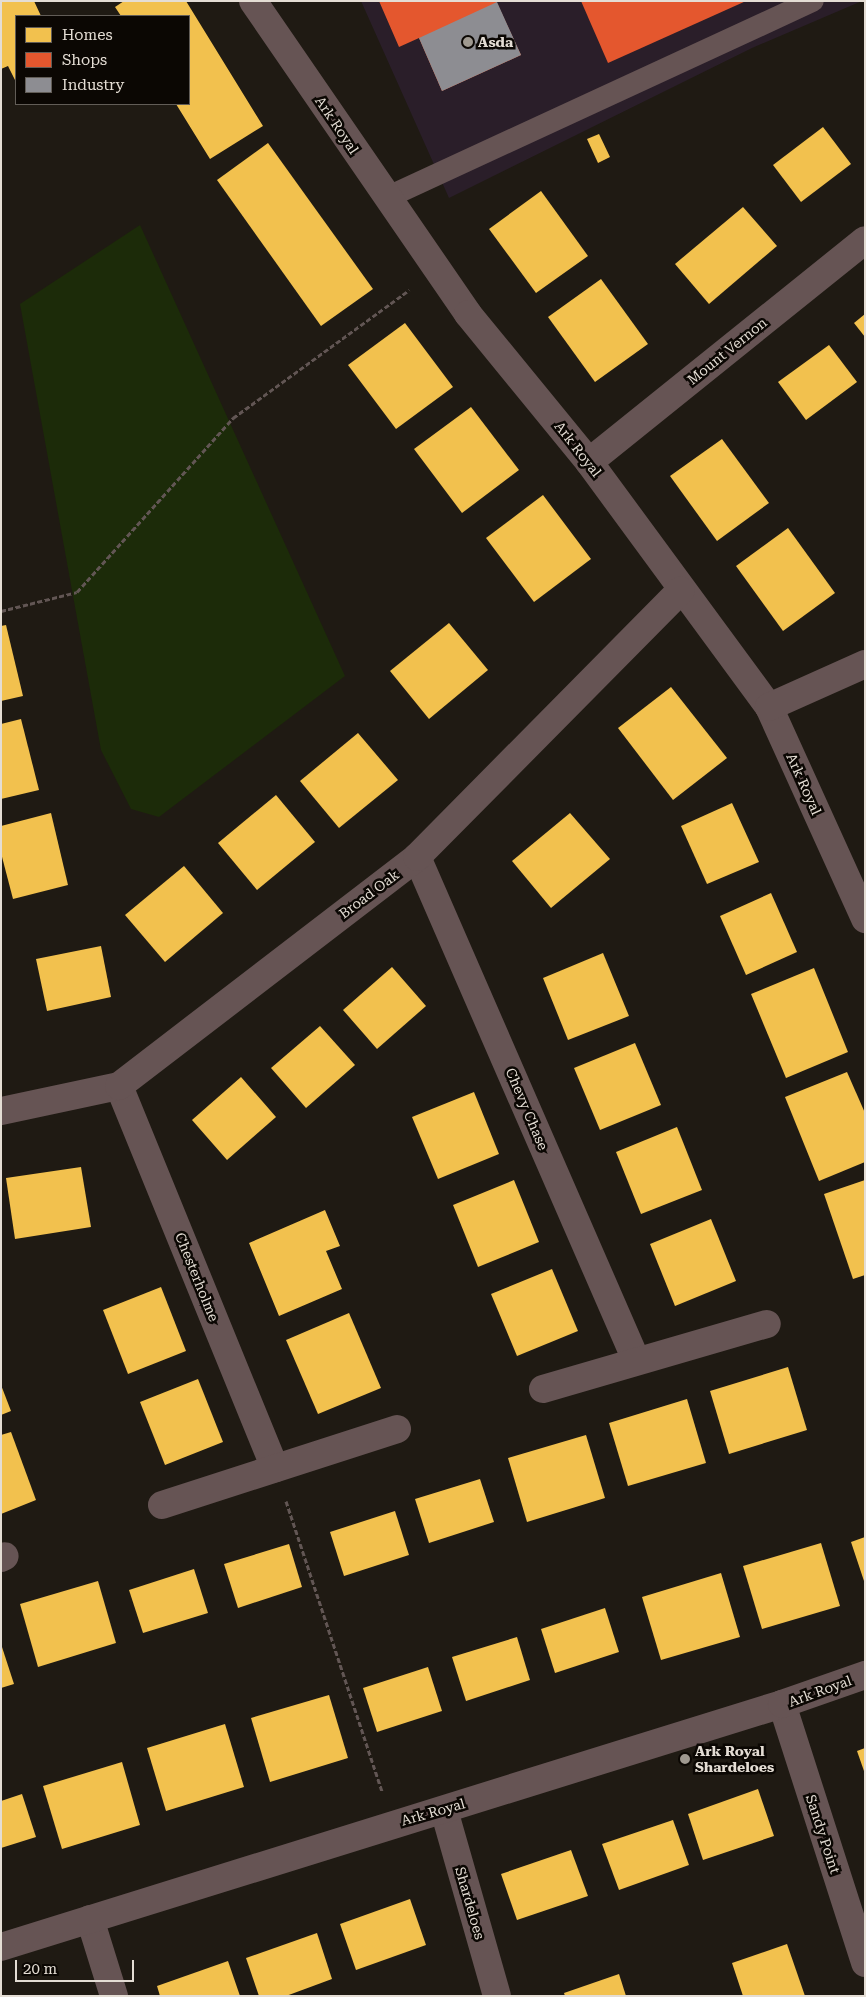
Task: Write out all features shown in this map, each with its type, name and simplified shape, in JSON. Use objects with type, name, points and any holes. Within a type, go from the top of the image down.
[{"type":"street","name":"Ark Royal","points":[[253,1],[386,198],[468,314],[589,462],[681,590],[769,707],[865,919]]},
{"type":"street","name":"Mount Vernon","points":[[589,462],[865,240]]},
{"type":"street","name":"Broad Oak","points":[[1,1111],[119,1086],[418,857],[681,590]]},
{"type":"street","points":[[769,707],[865,664]]},
{"type":"street","name":"Chevy Chase","points":[[418,857],[636,1360]]},
{"type":"street","name":"Chesterholme","points":[[119,1086],[275,1468]]},
{"type":"street","points":[[544,1389],[636,1360],[767,1324]]},
{"type":"street","points":[[162,1505],[397,1429]]},
{"type":"street","name":"Ark Royal","points":[[1,1947],[391,1824],[444,1810],[782,1704],[865,1675]]},
{"type":"street","name":"Sandy Point","points":[[782,1704],[865,1963]]},
{"type":"street","name":"Shardeloes","points":[[444,1810],[497,1996]]},
{"type":"street","points":[[90,1918],[114,1996]]},
{"type":"lane","points":[[386,198],[813,1]]},
{"type":"path","points":[[1,611],[77,592],[233,418],[437,270]]},
{"type":"path","points":[[275,1468],[391,1824]]},
{"type":"shaded area","points":[[361,1],[862,1],[752,48],[449,198]]},
{"type":"green space","points":[[140,225],[345,676],[159,817],[131,809],[101,750],[20,304]]},
{"type":"building: Homes","points":[[1,1],[34,1],[41,15],[15,15],[15,80],[8,66],[1,69]]},
{"type":"building: Homes","points":[[124,1],[186,1],[263,126],[210,159],[177,105],[190,105],[190,15],[120,15],[115,7]]},
{"type":"building: Homes","points":[[823,127],[851,164],[801,202],[773,165]]},
{"type":"building: Homes","points":[[599,134],[610,157],[598,163],[587,139]]},
{"type":"building: Homes","points":[[268,143],[373,289],[321,326],[217,180]]},
{"type":"building: Homes","points":[[541,191],[588,256],[536,293],[489,229]]},
{"type":"building: Homes","points":[[743,207],[777,246],[709,304],[675,264]]},
{"type":"building: Homes","points":[[601,279],[648,344],[595,382],[548,317]]},
{"type":"building: Homes","points":[[865,314],[865,337],[854,323]]},
{"type":"building: Homes","points":[[405,323],[453,387],[396,429],[348,365]]},
{"type":"building: Homes","points":[[829,345],[857,382],[806,420],[778,382]]},
{"type":"building: Homes","points":[[471,407],[519,470],[462,513],[414,449]]},
{"type":"building: Homes","points":[[722,439],[769,503],[717,541],[670,476]]},
{"type":"building: Homes","points":[[543,495],[591,559],[534,602],[486,538]]},
{"type":"building: Homes","points":[[788,528],[835,593],[783,631],[736,566]]},
{"type":"building: Homes","points":[[449,623],[488,670],[429,719],[390,671]]},
{"type":"building: Homes","points":[[6,625],[23,696],[1,701],[1,626]]},
{"type":"building: Homes","points":[[671,687],[727,758],[673,800],[618,728]]},
{"type":"building: Homes","points":[[21,719],[39,790],[1,799],[1,724]]},
{"type":"building: Homes","points":[[358,733],[398,780],[339,828],[300,781]]},
{"type":"building: Homes","points":[[276,795],[315,842],[257,890],[218,843]]},
{"type":"building: Homes","points":[[732,803],[759,862],[707,884],[681,826]]},
{"type":"building: Homes","points":[[51,813],[68,885],[13,899],[1,853],[1,826]]},
{"type":"building: Homes","points":[[570,813],[610,859],[551,908],[512,861]]},
{"type":"building: Homes","points":[[184,866],[223,913],[165,962],[125,915]]},
{"type":"building: Homes","points":[[771,893],[797,952],[746,975],[720,916]]},
{"type":"building: Homes","points":[[101,946],[111,997],[47,1011],[36,959]]},
{"type":"building: Homes","points":[[603,953],[629,1016],[568,1040],[543,978]]},
{"type":"building: Homes","points":[[392,967],[426,1006],[377,1049],[343,1010]]},
{"type":"building: Homes","points":[[814,968],[848,1052],[786,1078],[751,994]]},
{"type":"building: Homes","points":[[320,1026],[355,1065],[306,1108],[271,1068]]},
{"type":"building: Homes","points":[[635,1043],[661,1105],[600,1130],[574,1068]]},
{"type":"building: Homes","points":[[847,1072],[865,1113],[865,1162],[819,1181],[785,1097]]},
{"type":"building: Homes","points":[[241,1077],[276,1117],[227,1160],[192,1120]]},
{"type":"building: Homes","points":[[474,1092],[499,1154],[438,1179],[412,1117]]},
{"type":"building: Homes","points":[[677,1127],[702,1190],[641,1214],[616,1152]]},
{"type":"building: Homes","points":[[81,1167],[91,1227],[15,1239],[6,1178]]},
{"type":"building: Homes","points":[[514,1180],[539,1242],[478,1267],[453,1205]]},
{"type":"building: Homes","points":[[865,1180],[865,1275],[853,1279],[824,1194]]},
{"type":"building: Homes","points":[[325,1210],[340,1246],[326,1251],[342,1289],[279,1316],[249,1243]]},
{"type":"building: Homes","points":[[711,1219],[736,1281],[675,1306],[650,1244]]},
{"type":"building: Homes","points":[[552,1269],[578,1331],[517,1356],[491,1294]]},
{"type":"building: Homes","points":[[161,1287],[186,1351],[128,1374],[103,1310]]},
{"type":"building: Homes","points":[[349,1313],[381,1388],[318,1414],[286,1340]]},
{"type":"building: Homes","points":[[788,1367],[807,1430],[729,1454],[710,1391]]},
{"type":"building: Homes","points":[[198,1379],[223,1442],[165,1465],[140,1402]]},
{"type":"building: Homes","points":[[1,1385],[11,1411],[1,1415]]},
{"type":"building: Homes","points":[[687,1399],[706,1463],[628,1486],[609,1423]]},
{"type":"building: Homes","points":[[11,1432],[36,1500],[1,1514],[1,1435]]},
{"type":"building: Homes","points":[[586,1435],[605,1498],[527,1522],[508,1458]]},
{"type":"building: Homes","points":[[480,1479],[494,1522],[429,1543],[415,1499]]},
{"type":"building: Homes","points":[[395,1511],[409,1555],[344,1576],[330,1532]]},
{"type":"building: Homes","points":[[865,1537],[865,1581],[864,1581],[851,1542]]},
{"type":"building: Homes","points":[[821,1543],[840,1606],[762,1629],[743,1566]]},
{"type":"building: Homes","points":[[289,1544],[302,1587],[238,1608],[224,1564]]},
{"type":"building: Homes","points":[[194,1569],[208,1613],[143,1633],[129,1590]]},
{"type":"building: Homes","points":[[721,1573],[740,1637],[661,1660],[642,1597]]},
{"type":"building: Homes","points":[[98,1581],[116,1643],[38,1667],[20,1604]]},
{"type":"building: Homes","points":[[605,1608],[619,1652],[555,1673],[541,1629]]},
{"type":"building: Homes","points":[[517,1637],[530,1680],[466,1701],[452,1657]]},
{"type":"building: Homes","points":[[1,1644],[14,1684],[1,1688]]},
{"type":"building: Homes","points":[[428,1667],[442,1711],[377,1732],[363,1688]]},
{"type":"building: Homes","points":[[329,1695],[348,1758],[270,1782],[251,1718]]},
{"type":"building: Homes","points":[[225,1724],[244,1787],[166,1811],[147,1748]]},
{"type":"building: Homes","points":[[865,1748],[865,1771],[864,1771],[857,1751]]},
{"type":"building: Homes","points":[[122,1762],[140,1825],[62,1849],[43,1786]]},
{"type":"building: Homes","points":[[758,1789],[774,1836],[703,1860],[688,1814]]},
{"type":"building: Homes","points":[[22,1794],[36,1837],[1,1848],[1,1801]]},
{"type":"building: Homes","points":[[673,1820],[689,1865],[619,1890],[602,1844]]},
{"type":"building: Homes","points":[[571,1850],[588,1896],[517,1920],[501,1874]]},
{"type":"building: Homes","points":[[410,1899],[426,1945],[356,1970],[340,1924]]},
{"type":"building: Homes","points":[[317,1933],[332,1979],[286,1996],[259,1996],[246,1958]]},
{"type":"building: Homes","points":[[787,1944],[805,1996],[743,1996],[732,1963]]},
{"type":"building: Homes","points":[[228,1961],[240,1996],[160,1996],[157,1986]]},
{"type":"building: Homes","points":[[619,1974],[626,1996],[565,1996],[564,1993]]},
{"type":"building: Shops","name":"Asda","points":[[379,1],[496,1],[521,55],[442,91],[419,38],[399,47]]},
{"type":"building: Shops","points":[[581,1],[746,1],[608,63]]},
{"type":"building: Industry","name":"Asda","points":[[497,2],[521,55],[442,91],[419,38]]},
{"type":"place","name":"Asda","points":[[468,42]]},
{"type":"place","name":"Ark Royal Shardeloes","points":[[685,1759]]}]
